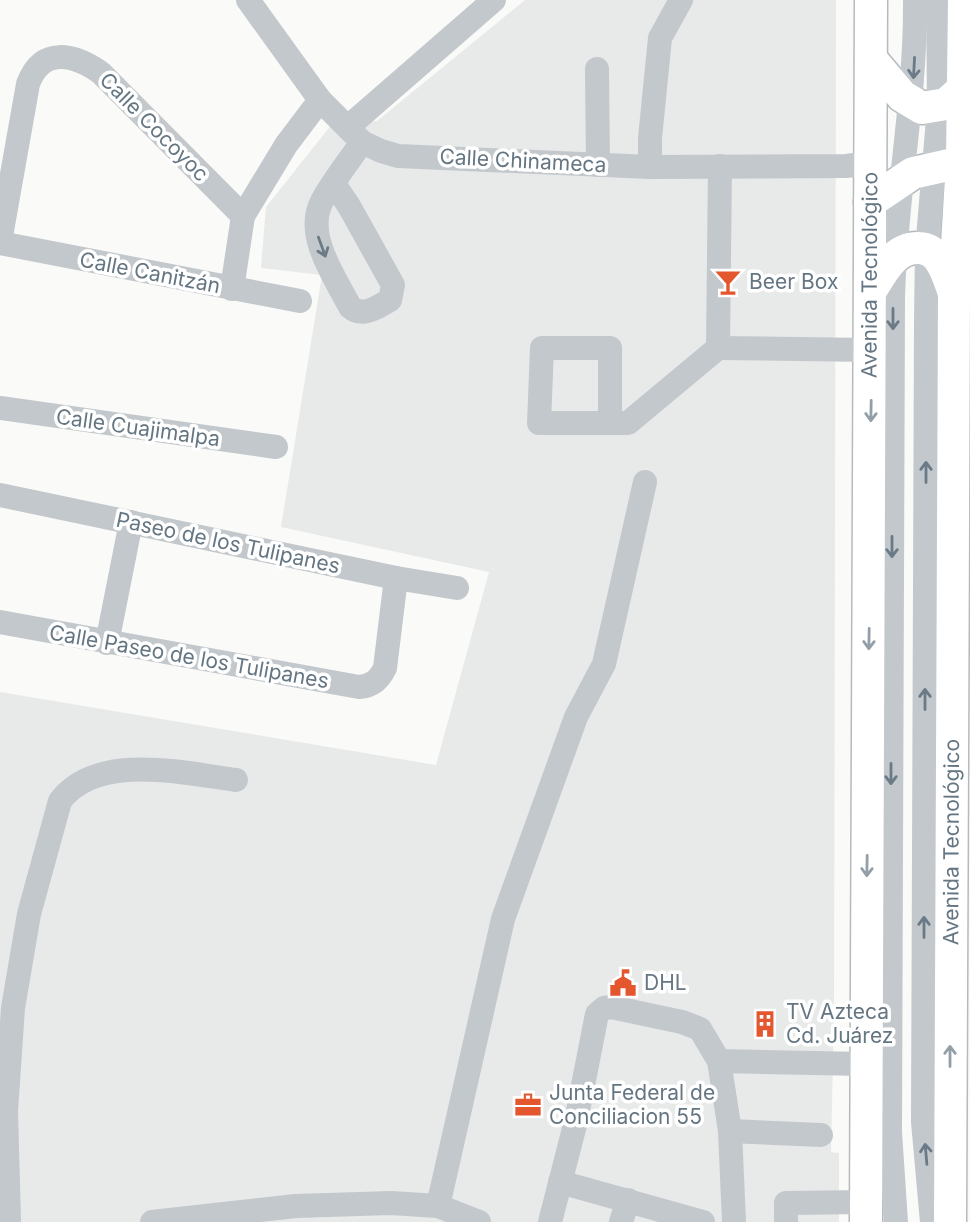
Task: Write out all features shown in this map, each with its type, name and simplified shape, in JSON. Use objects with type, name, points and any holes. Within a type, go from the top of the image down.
[{"type":"main road","name":"Avenida Tecnológico","points":[[866,1212],[871,0]]},
{"type":"main road","name":"Avenida Tecnológico","points":[[950,1222],[960,953],[962,394],[954,294],[950,90],[964,0]]},
{"type":"main road","points":[[871,59],[902,96],[950,90]]},
{"type":"main road","points":[[870,163],[904,170],[922,170],[951,164]]},
{"type":"main road","points":[[870,202],[904,170]]},
{"type":"main road","points":[[871,290],[894,258],[910,248],[923,247],[941,260],[954,294]]},
{"type":"street","name":"Calle Chinameca","points":[[248,0],[320,100],[355,135],[381,151],[398,156],[650,167],[846,166],[870,163]]},
{"type":"street","points":[[334,184],[393,285],[390,300],[365,312],[358,313],[350,307],[319,244],[317,229],[321,202],[334,184],[355,135],[494,0]]},
{"type":"street","points":[[650,167],[650,138],[660,38],[681,0]]},
{"type":"street","points":[[915,0],[950,90]]},
{"type":"street","points":[[896,1222],[890,1132],[894,258],[904,170],[950,90],[938,0]]},
{"type":"street","name":"Calle Cocoyoc","points":[[0,243],[28,84],[35,71],[49,60],[68,56],[85,62],[100,74],[243,216]]},
{"type":"street","points":[[597,69],[598,165]]},
{"type":"street","points":[[232,289],[243,216],[280,155],[320,100]]},
{"type":"street","points":[[932,1222],[923,1122],[927,250],[951,164]]},
{"type":"street","points":[[718,348],[720,166]]},
{"type":"street","name":"Calle Canitzán","points":[[0,243],[300,301]]},
{"type":"street","points":[[610,423],[628,423],[718,348],[871,350]]},
{"type":"street","name":"Calle Cuajimalpa","points":[[0,408],[276,447]]},
{"type":"street","points":[[438,1206],[503,919],[576,717],[604,664],[645,482]]},
{"type":"street","name":"Paseo de los Tulipanes","points":[[0,495],[457,589]]},
{"type":"street","points":[[107,643],[131,522]]},
{"type":"street","name":"Calle Paseo de los Tulipanes","points":[[0,622],[359,687],[377,681],[385,668],[396,578]]},
{"type":"street","points":[[9,1222],[6,1111],[13,1008],[30,914],[61,801],[66,793],[85,780],[133,769],[236,780]]},
{"type":"street","points":[[550,1222],[576,1121],[597,1014],[600,1010],[611,1007],[690,1024],[705,1035],[719,1061],[730,1131],[734,1222]]},
{"type":"street","points":[[719,1061],[865,1064]]},
{"type":"street","points":[[730,1131],[821,1135]]},
{"type":"street","points":[[560,1182],[624,1211],[693,1221]]},
{"type":"street","points":[[152,1222],[296,1206],[391,1203],[438,1206],[479,1222]]},
{"type":"street","points":[[786,1222],[786,1203],[866,1212]]},
{"type":"shaded area","points":[[525,0],[836,0],[834,1015],[831,1152],[839,1153],[839,1222],[0,1222],[0,692],[436,765],[489,572],[281,527],[322,275],[261,268],[266,207],[332,124],[377,121]]},
{"type":"place","name":"Beer Box","points":[[728,282]]},
{"type":"place","name":"DHL","points":[[623,983]]},
{"type":"place","name":"TV Azteca Cd. Juárez","points":[[765,1024]]},
{"type":"place","name":"Junta Federal de Conciliacion 55","points":[[528,1105]]}]
